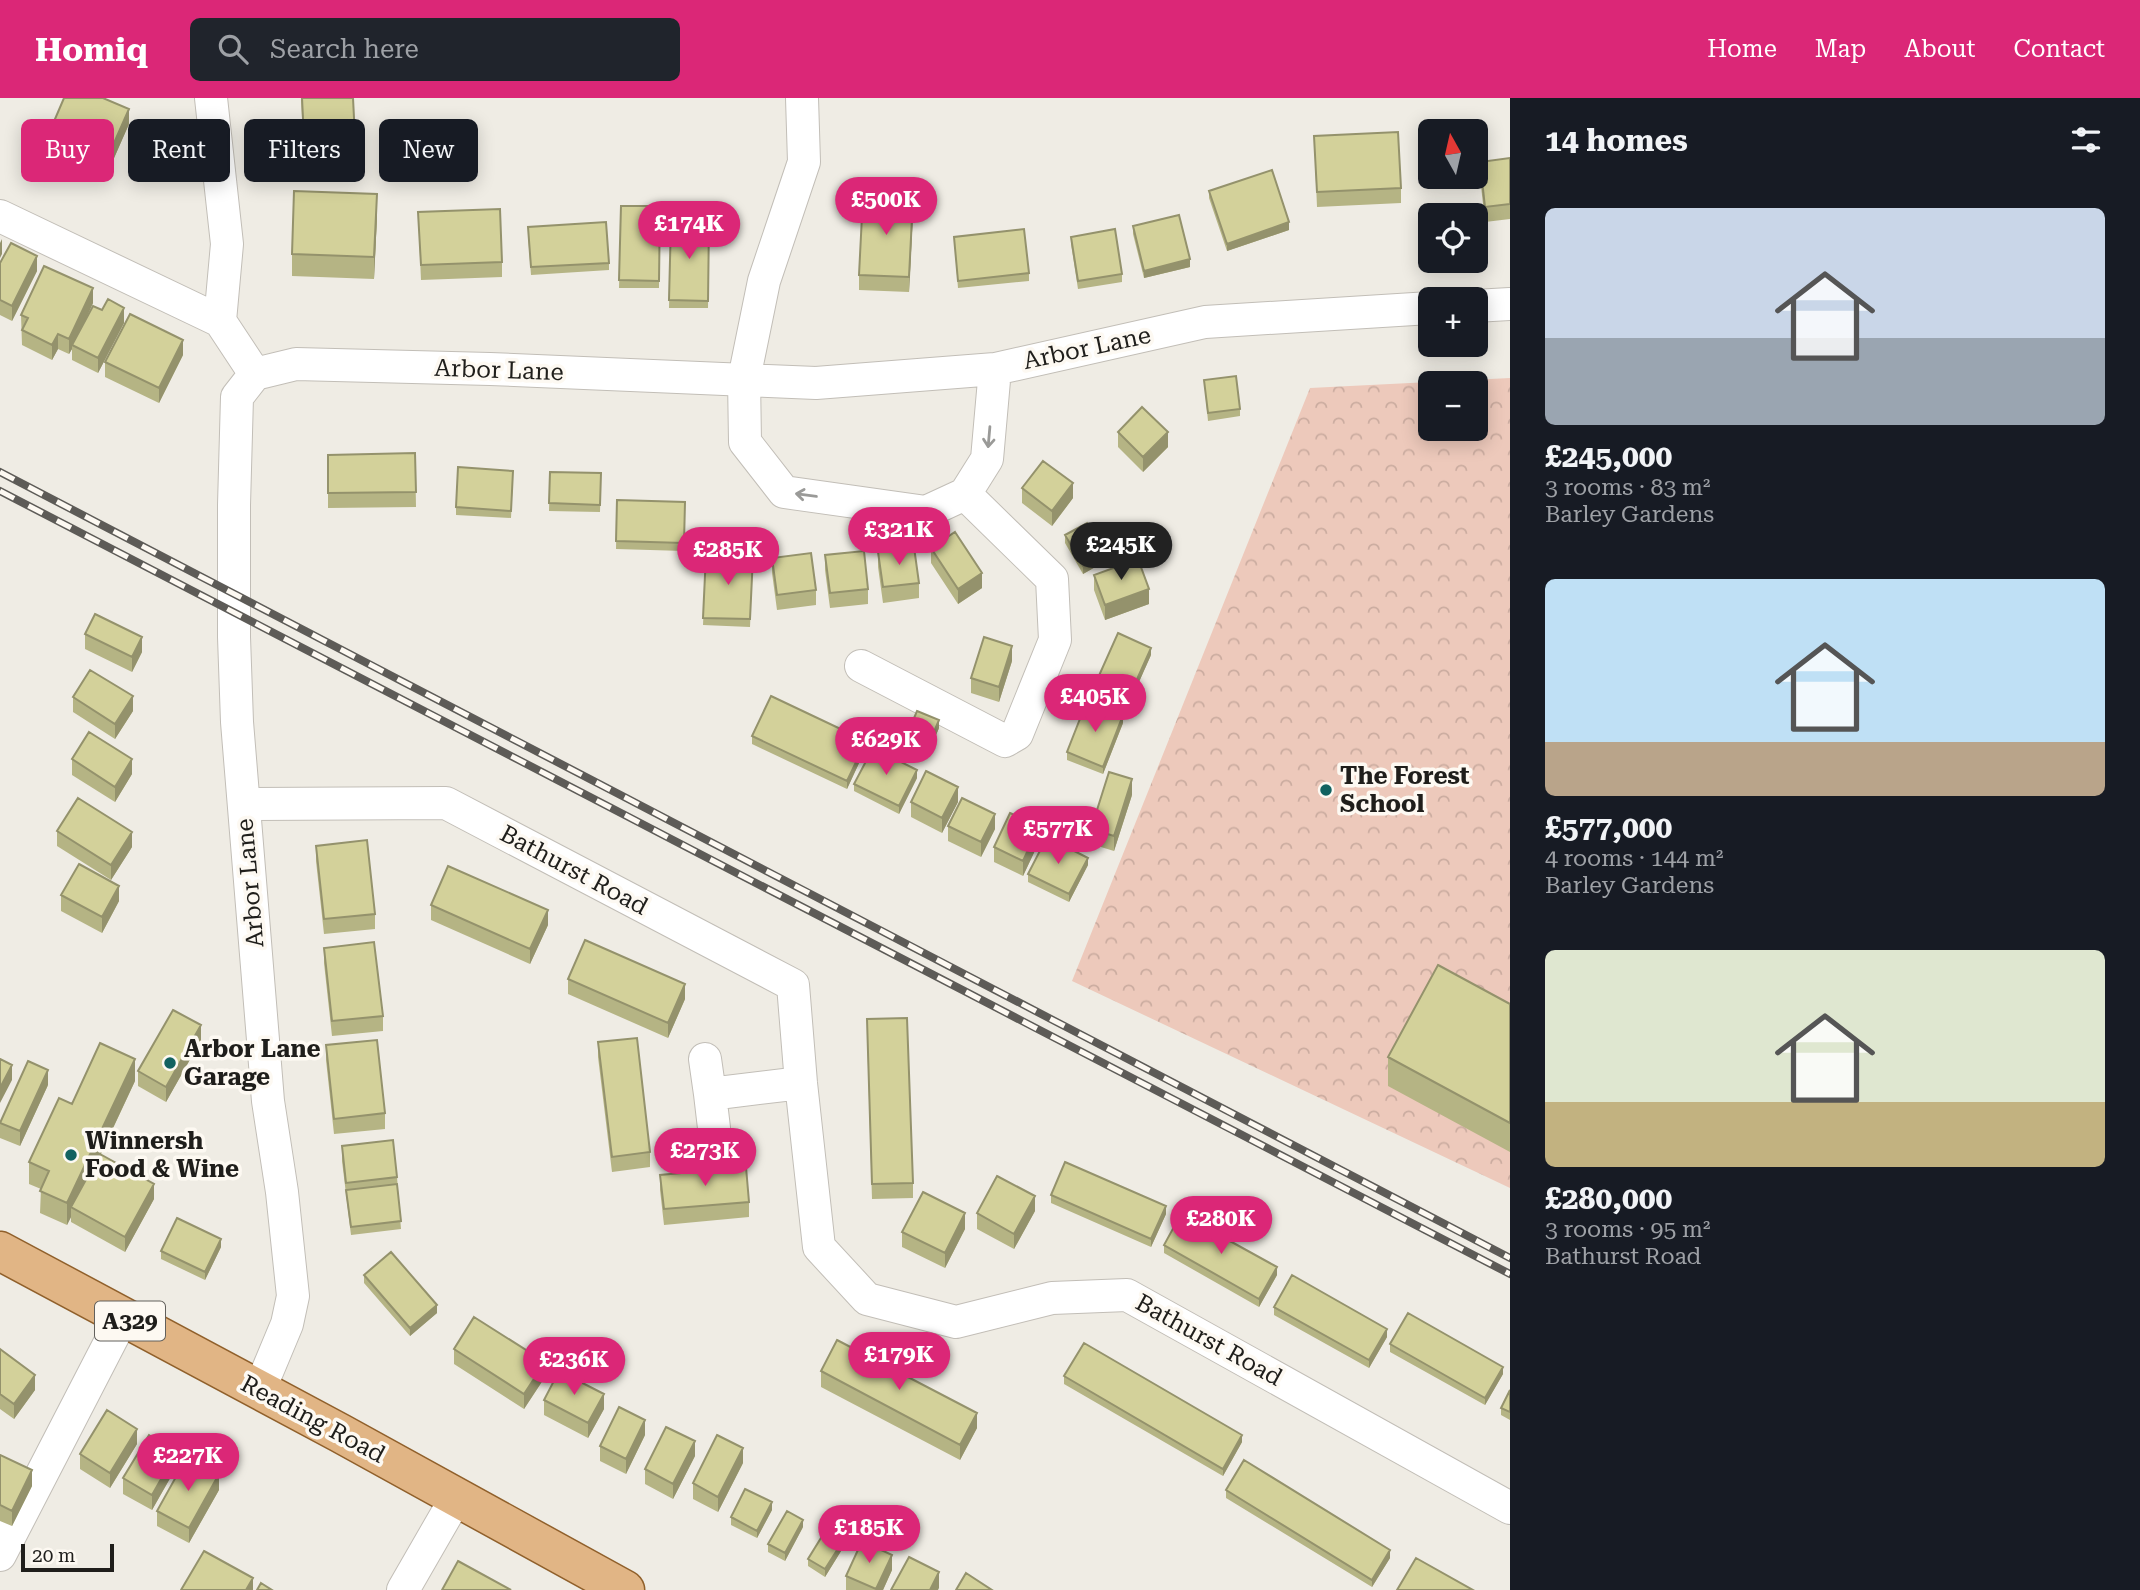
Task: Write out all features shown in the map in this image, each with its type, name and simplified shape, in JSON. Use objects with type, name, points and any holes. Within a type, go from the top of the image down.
[{"type":"main road","name":"Reading Road","points":[[0,1251],[625,1590]]},
{"type":"street","points":[[211,98],[227,244],[220,321]]},
{"type":"street","points":[[802,98],[804,162],[764,281],[744,379],[745,442],[784,492],[926,512],[965,495],[987,458],[995,369]]},
{"type":"street","points":[[0,216],[220,321],[255,374]]},
{"type":"street","points":[[1488,305],[1510,304]]},
{"type":"street","name":"Arbor Lane","points":[[259,1391],[287,1324],[293,1296],[282,1192],[268,1101],[237,722],[234,505],[237,397],[255,374],[296,364],[816,383],[995,369],[1205,323],[1418,309]]},
{"type":"street","points":[[861,666],[1005,741],[1017,734],[1055,640],[1052,579],[965,495]]},
{"type":"street","name":"Bathurst Road","points":[[244,804],[446,803],[793,985],[819,1247],[866,1299],[956,1322],[1052,1298],[1127,1295],[1510,1508]]},
{"type":"street","points":[[705,1059],[714,1128]]},
{"type":"street","points":[[710,1094],[801,1083]]},
{"type":"street","points":[[0,1555],[123,1317]]},
{"type":"street","points":[[403,1590],[456,1498]]},
{"type":"green space","name":"The Forest School","points":[[1510,378],[1510,1188],[1072,981],[1310,388],[1418,383],[1418,441],[1488,441],[1488,379]]},
{"type":"building","points":[[64,98],[103,98],[129,109],[114,143],[114,119],[55,119]]},
{"type":"building","points":[[302,98],[353,98],[354,119],[303,119]]},
{"type":"building","points":[[1398,132],[1401,188],[1317,192],[1314,136]]},
{"type":"building","points":[[1510,158],[1510,204],[1488,207],[1488,203],[1485,203],[1483,189],[1488,189],[1488,161]]},
{"type":"building","points":[[1272,170],[1289,222],[1227,244],[1209,191]]},
{"type":"building","points":[[294,191],[377,194],[374,257],[292,254]]},
{"type":"building","points":[[863,196],[913,198],[909,277],[859,275]]},
{"type":"building","points":[[621,206],[660,206],[659,281],[619,280]]},
{"type":"building","points":[[500,209],[502,262],[421,265],[418,212]]},
{"type":"building","points":[[1179,215],[1190,259],[1144,271],[1133,226]]},
{"type":"building","points":[[671,221],[709,222],[708,301],[669,300]]},
{"type":"building","points":[[606,222],[609,263],[531,267],[528,227]]},
{"type":"building","points":[[1024,229],[1029,273],[958,281],[954,237]]},
{"type":"building","points":[[1115,229],[1122,274],[1078,281],[1071,237]]},
{"type":"building","points":[[11,243],[37,256],[12,306],[0,300],[0,263]]},
{"type":"building","points":[[44,266],[93,288],[69,339],[58,334],[52,345],[22,330],[28,318],[21,315]]},
{"type":"building","points":[[108,299],[124,308],[98,358],[72,345],[93,306],[102,310]]},
{"type":"building","points":[[130,314],[183,340],[159,388],[105,362]]},
{"type":"building","points":[[1236,376],[1240,409],[1208,413],[1204,380]]},
{"type":"building","points":[[1142,407],[1168,432],[1143,457],[1118,432]]},
{"type":"building","points":[[415,453],[416,492],[328,493],[328,455]]},
{"type":"building","points":[[1043,461],[1073,483],[1052,511],[1022,488]]},
{"type":"building","points":[[458,467],[513,471],[511,511],[456,507]]},
{"type":"building","points":[[550,472],[601,473],[600,505],[549,503]]},
{"type":"building","points":[[617,500],[685,502],[684,543],[616,541]]},
{"type":"building","points":[[1087,523],[1104,554],[1083,566],[1065,535]]},
{"type":"building","points":[[955,532],[982,573],[958,589],[931,548]]},
{"type":"building","points":[[914,547],[919,583],[883,587],[878,552]]},
{"type":"building","points":[[864,551],[868,589],[830,593],[825,555]]},
{"type":"building","points":[[811,553],[816,590],[777,595],[772,558]]},
{"type":"building","points":[[706,554],[753,556],[750,619],[703,618]]},
{"type":"building","points":[[1138,559],[1149,589],[1105,605],[1094,575]]},
{"type":"building","points":[[95,614],[142,637],[132,657],[85,634]]},
{"type":"building","points":[[1118,633],[1151,648],[1126,704],[1093,689]]},
{"type":"building","points":[[984,637],[1012,646],[999,687],[971,678]]},
{"type":"building","points":[[90,670],[133,696],[115,724],[73,697]]},
{"type":"building","points":[[771,696],[866,741],[847,781],[752,736]]},
{"type":"building","points":[[1087,701],[1123,715],[1103,767],[1067,752]]},
{"type":"building","points":[[917,711],[939,720],[928,746],[906,737]]},
{"type":"building","points":[[89,732],[132,759],[115,787],[72,759]]},
{"type":"building","points":[[873,748],[917,770],[899,806],[854,784]]},
{"type":"building","points":[[926,771],[958,787],[942,818],[911,802]]},
{"type":"building","points":[[1109,772],[1132,779],[1114,836],[1091,829]]},
{"type":"building","points":[[78,798],[132,832],[111,865],[57,831]]},
{"type":"building","points":[[962,798],[995,814],[981,842],[948,826]]},
{"type":"building","points":[[1010,813],[1039,826],[1023,861],[994,847]]},
{"type":"building","points":[[1047,837],[1088,858],[1069,894],[1028,874]]},
{"type":"building","points":[[367,840],[375,914],[324,919],[316,846]]},
{"type":"building","points":[[79,864],[119,886],[102,917],[61,895]]},
{"type":"building","points":[[448,866],[548,910],[530,949],[431,905]]},
{"type":"building","points":[[585,940],[685,984],[668,1023],[568,979]]},
{"type":"building","points":[[374,942],[383,1016],[332,1021],[324,948]]},
{"type":"building","points":[[1438,965],[1510,1004],[1510,1123],[1388,1057]]},
{"type":"building","name":"Arbor Lane Garage","points":[[173,1010],[201,1025],[166,1087],[138,1071]]},
{"type":"building","points":[[907,1018],[913,1183],[872,1184],[867,1019]]},
{"type":"building","points":[[637,1038],[650,1152],[612,1157],[598,1042]]},
{"type":"building","points":[[377,1040],[385,1113],[334,1119],[326,1045]]},
{"type":"building","name":"Winnersh Food & Wine","points":[[100,1043],[135,1059],[67,1203],[40,1191],[49,1171],[29,1162],[59,1098],[72,1104]]},
{"type":"building","points":[[0,1059],[12,1065],[0,1088]]},
{"type":"building","points":[[28,1061],[48,1070],[20,1131],[0,1123]]},
{"type":"building","points":[[393,1140],[397,1177],[346,1183],[342,1146]]},
{"type":"building","points":[[100,1154],[154,1184],[125,1237],[71,1207]]},
{"type":"building","points":[[1065,1162],[1166,1206],[1151,1239],[1051,1195]]},
{"type":"building","points":[[746,1167],[749,1202],[664,1209],[660,1175]]},
{"type":"building","points":[[997,1176],[1035,1196],[1014,1234],[977,1213]]},
{"type":"building","points":[[397,1184],[401,1221],[351,1227],[346,1190]]},
{"type":"building","points":[[923,1192],[965,1213],[945,1253],[902,1232]]},
{"type":"building","points":[[1181,1214],[1277,1267],[1259,1299],[1164,1245]]},
{"type":"building","points":[[177,1218],[221,1239],[205,1272],[161,1251]]},
{"type":"building","points":[[391,1252],[437,1305],[410,1328],[364,1275]]},
{"type":"building","points":[[1292,1275],[1387,1329],[1369,1360],[1274,1307]]},
{"type":"building","points":[[1408,1313],[1503,1367],[1485,1398],[1390,1344]]},
{"type":"building","points":[[474,1317],[545,1362],[524,1394],[454,1349]]},
{"type":"building","points":[[837,1340],[977,1413],[960,1445],[821,1371]]},
{"type":"building","points":[[1084,1343],[1242,1435],[1223,1469],[1064,1376]]},
{"type":"building","points":[[0,1349],[35,1375],[14,1404],[0,1394]]},
{"type":"building","points":[[559,1371],[604,1394],[588,1423],[544,1400]]},
{"type":"building","points":[[1510,1390],[1510,1412],[1501,1408]]},
{"type":"building","points":[[619,1407],[645,1420],[626,1459],[600,1446]]},
{"type":"building","points":[[107,1410],[137,1429],[110,1473],[80,1454]]},
{"type":"building","points":[[666,1427],[695,1441],[673,1484],[645,1469]]},
{"type":"building","points":[[149,1435],[177,1451],[152,1495],[123,1478]]},
{"type":"building","points":[[717,1435],[743,1448],[718,1497],[693,1483]]},
{"type":"building","points":[[0,1455],[32,1470],[12,1511],[0,1505]]},
{"type":"building","points":[[187,1457],[219,1474],[189,1528],[157,1511]]},
{"type":"building","points":[[1244,1460],[1390,1550],[1372,1580],[1226,1490]]},
{"type":"building","points":[[745,1489],[772,1502],[757,1531],[731,1517]]},
{"type":"building","points":[[787,1511],[803,1520],[785,1553],[768,1544]]},
{"type":"building","points":[[829,1525],[846,1536],[825,1569],[808,1559]]},
{"type":"building","points":[[862,1541],[892,1555],[876,1589],[846,1576]]},
{"type":"building","points":[[204,1551],[253,1578],[246,1590],[181,1590]]},
{"type":"building","points":[[909,1557],[939,1572],[930,1590],[891,1590]]},
{"type":"building","points":[[1416,1558],[1473,1590],[1397,1590]]},
{"type":"building","points":[[458,1561],[511,1590],[442,1590]]},
{"type":"building","points":[[966,1573],[992,1590],[956,1590]]},
{"type":"building","points":[[261,1583],[272,1590],[257,1590]]},
{"type":"railway","points":[[0,472],[1510,1258]]},
{"type":"railway","points":[[0,491],[1510,1274]]},
{"type":"place","name":"The Forest School","points":[[1326,790]]},
{"type":"place","name":"Arbor Lane Garage","points":[[170,1063]]},
{"type":"place","name":"Winnersh Food & Wine","points":[[71,1155]]}]
